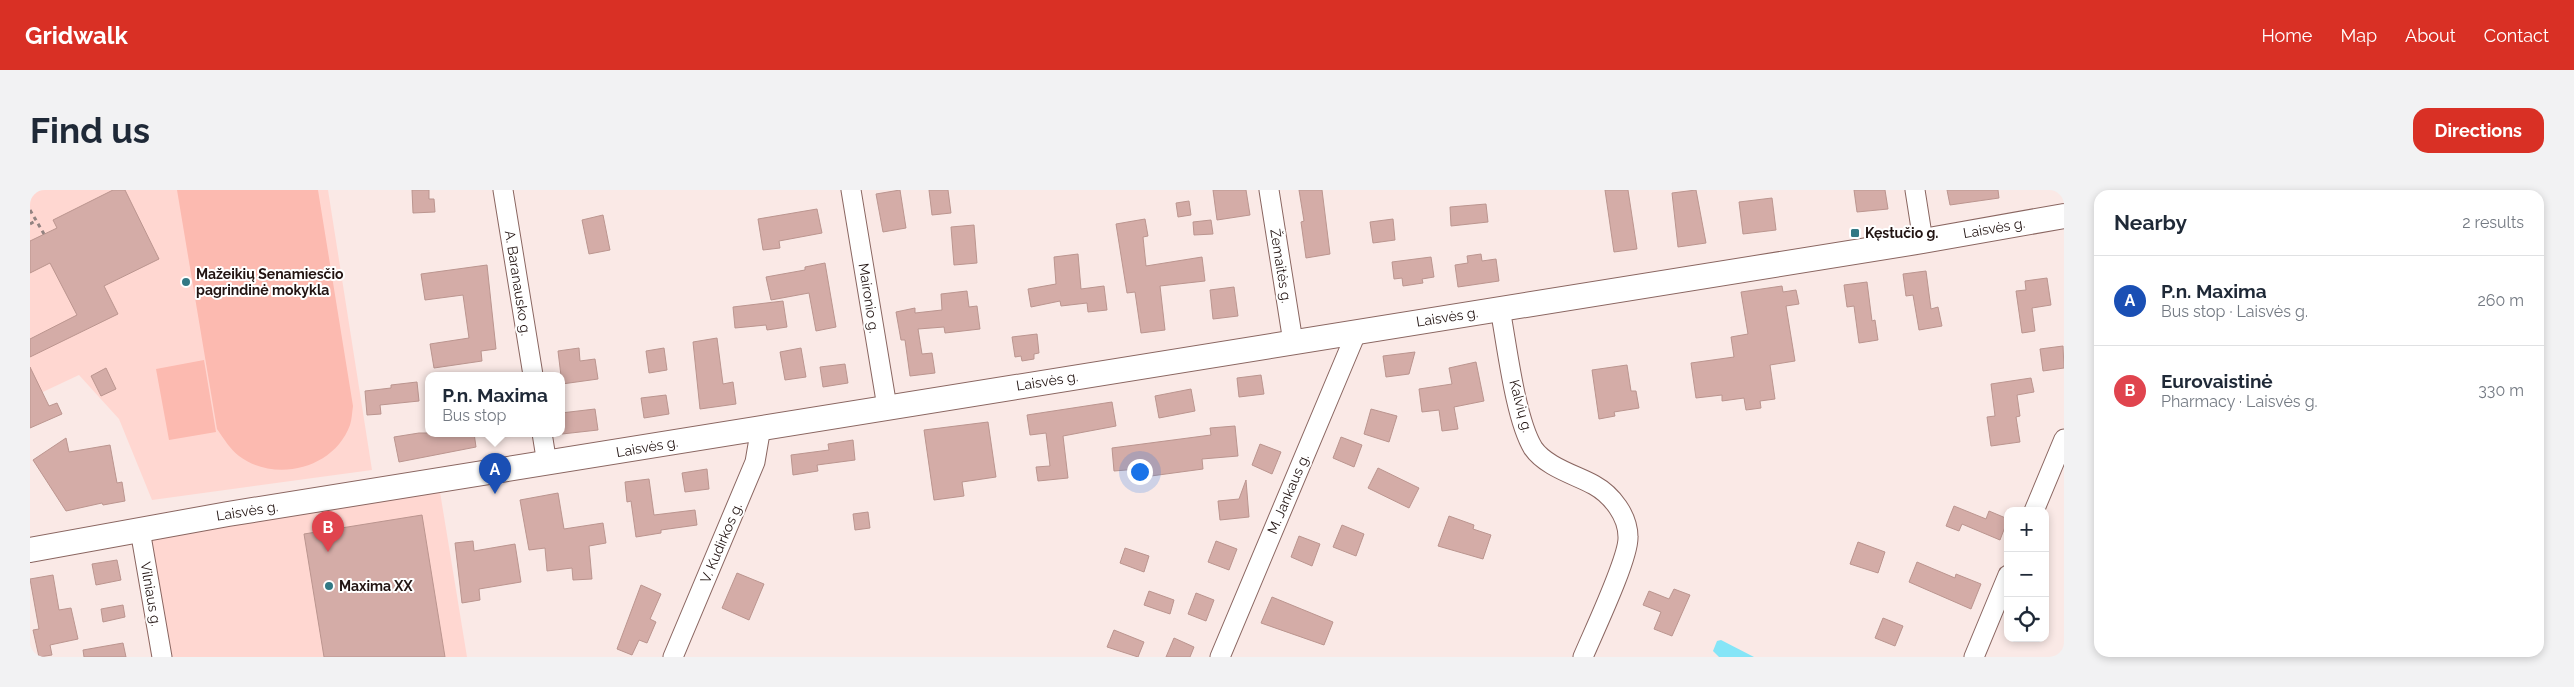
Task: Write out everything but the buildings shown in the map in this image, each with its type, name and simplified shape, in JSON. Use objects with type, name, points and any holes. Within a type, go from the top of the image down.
[{"type":"main road","name":"Laisvės g.","points":[[30,550],[237,512],[547,464],[761,427],[1923,241],[2064,216]]},
{"type":"street","name":"A. Baranausko g.","points":[[503,190],[532,372]]},
{"type":"street","name":"Maironio g.","points":[[851,190],[887,407]]},
{"type":"street","name":"Žemaitės g.","points":[[1269,190],[1292,342]]},
{"type":"street","points":[[1915,190],[1923,241]]},
{"type":"street","name":"Kalvių g.","points":[[1500,309],[1520,412],[1534,449],[1560,470],[1596,486],[1620,507],[1629,537],[1621,564],[1583,657]]},
{"type":"street","name":"M. Jankaus g.","points":[[1220,657],[1356,332]]},
{"type":"street","name":"V. Kudirkos g.","points":[[673,657],[755,462],[761,427]]},
{"type":"street","points":[[543,437],[547,464]]},
{"type":"street","points":[[2036,507],[2064,440]]},
{"type":"street","name":"Vilniaus g.","points":[[140,530],[162,657]]},
{"type":"street","points":[[1974,657],[2004,585]]},
{"type":"path","points":[[30,210],[44,234]]},
{"type":"path","points":[[30,224],[37,220]]},
{"type":"shaded area","name":"Mažeikių Senamiesčio pagrindinė mokykla","points":[[30,190],[328,190],[372,470],[152,500],[119,419],[79,375],[30,398]]},
{"type":"shaded area","points":[[177,190],[318,190],[353,406],[350,425],[342,440],[331,452],[317,461],[302,467],[286,470],[269,469],[253,464],[239,456],[227,444],[217,429]]},
{"type":"shaded area","points":[[204,360],[216,432],[169,440],[156,369]]},
{"type":"shaded area","points":[[440,492],[467,657],[151,657],[132,541]]},
{"type":"water","points":[[1721,640],[1754,657],[1719,657],[1713,651],[1717,641]]},
{"type":"place","name":"Kęstučio g.","points":[[1855,233]]},
{"type":"place","name":"Mažeikių Senamiesčio pagrindinė mokykla","points":[[186,282]]},
{"type":"place","name":"P.n. Maxima","points":[[495,494]]},
{"type":"place","name":"Eurovaistinė","points":[[328,552]]},
{"type":"place","name":"Maxima XX","points":[[329,586]]}]
